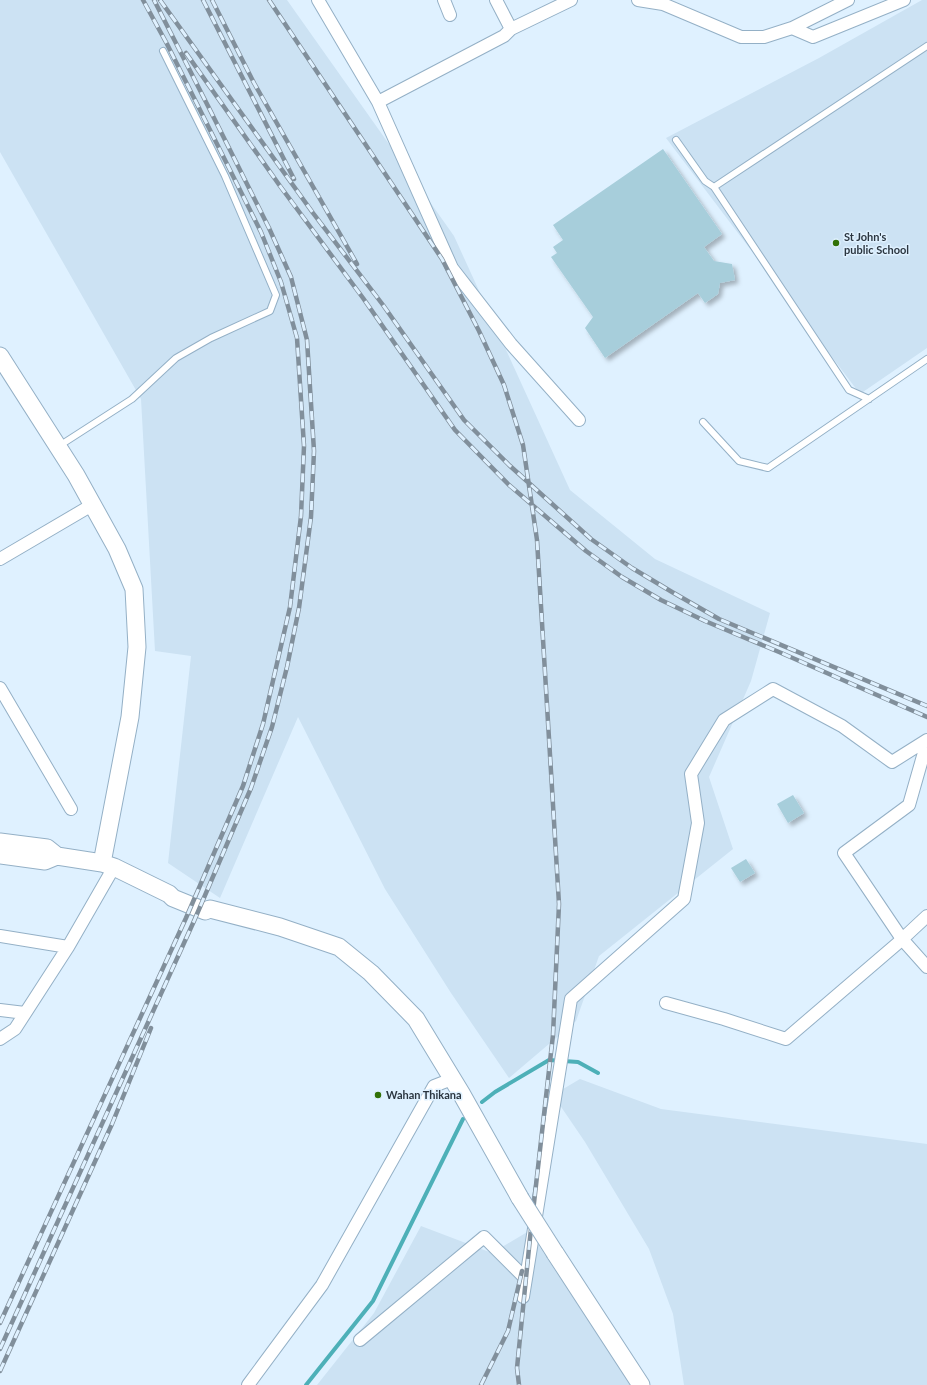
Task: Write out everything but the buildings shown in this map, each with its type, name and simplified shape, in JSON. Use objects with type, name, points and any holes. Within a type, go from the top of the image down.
[{"type":"main road","points":[[0,356],[76,475],[117,549],[134,589],[137,647],[130,717],[108,865]]},
{"type":"main road","points":[[0,842],[47,848],[57,856],[108,865],[169,894],[173,898],[205,911],[210,909],[280,927],[339,947],[371,972],[416,1020],[452,1079],[520,1198],[641,1385]]},
{"type":"main road","points":[[0,855],[45,861],[57,856]]},
{"type":"street","points":[[318,0],[378,102],[452,268],[511,344],[579,420]]},
{"type":"street","points":[[444,0],[450,15]]},
{"type":"street","points":[[496,0],[511,29]]},
{"type":"street","points":[[378,102],[504,36],[511,29],[571,0]]},
{"type":"street","points":[[638,0],[663,4],[741,37],[764,37],[792,28],[848,0]]},
{"type":"street","points":[[792,28],[813,37],[904,0]]},
{"type":"street","points":[[0,559],[92,505]]},
{"type":"street","points":[[0,688],[72,809]]},
{"type":"street","points":[[523,1298],[571,999],[684,899],[698,823],[691,774],[724,720],[773,689],[842,726],[892,762],[927,741]]},
{"type":"street","points":[[927,741],[909,805],[844,853],[902,939],[927,968]]},
{"type":"street","points":[[0,1039],[15,1029],[68,947],[108,865]]},
{"type":"street","points":[[666,1004],[724,1019],[786,1039],[927,916]]},
{"type":"street","points":[[0,936],[68,947]]},
{"type":"street","points":[[0,1010],[26,1013]]},
{"type":"street","points":[[248,1385],[322,1285],[434,1086],[452,1079]]},
{"type":"street","points":[[360,1340],[484,1237],[526,1279]]},
{"type":"lane","points":[[714,187],[927,46]]},
{"type":"lane","points":[[58,447],[132,399],[176,358],[211,338],[270,311],[276,295],[224,176],[163,51]]},
{"type":"lane","points":[[676,140],[705,181],[714,187],[849,390],[869,399]]},
{"type":"lane","points":[[703,422],[739,461],[768,468],[927,359]]},
{"type":"shaded area","points":[[0,0],[287,0],[454,236],[570,490],[655,559],[770,613],[751,681],[709,777],[733,849],[599,956],[576,1021],[509,1078],[451,993],[385,889],[298,717],[220,898],[168,863],[191,656],[155,651],[141,399],[0,152]]},
{"type":"shaded area","name":"St John's public School","points":[[922,0],[927,0],[927,348],[860,394],[666,138],[819,58]]},
{"type":"shaded area","points":[[580,1079],[661,1109],[927,1144],[927,1385],[684,1385],[673,1314],[649,1249],[585,1142],[553,1095]]},
{"type":"shaded area","points":[[421,1226],[492,1253],[529,1231],[631,1385],[317,1385],[374,1313]]},
{"type":"waterway","points":[[482,1102],[495,1092],[549,1060],[578,1062],[598,1073]]},
{"type":"waterway","points":[[306,1385],[373,1301],[463,1119]]},
{"type":"railway","points":[[0,1323],[186,918],[243,786],[263,724],[290,607],[301,516],[304,446],[297,338],[281,282],[261,232],[167,44],[143,0]]},
{"type":"railway","points":[[0,1349],[194,921],[251,788],[272,727],[287,667],[299,608],[311,517],[314,451],[307,340],[291,277],[269,228],[154,0]]},
{"type":"railway","points":[[160,0],[313,213],[383,305],[464,420],[509,465],[591,539],[632,568],[672,592],[719,619],[927,706]]},
{"type":"railway","points":[[203,0],[294,179]]},
{"type":"railway","points":[[212,0],[254,83],[357,264]]},
{"type":"railway","points":[[269,0],[442,259],[479,331],[504,385],[523,445],[537,540],[559,904],[553,1035],[517,1368],[519,1385]]},
{"type":"railway","points":[[186,53],[280,186],[363,298],[455,430],[509,485],[586,551],[622,577],[661,600],[705,621],[927,717]]},
{"type":"railway","points":[[0,1371],[112,1124],[151,1028]]},
{"type":"railway","points":[[481,1385],[508,1331],[522,1271]]},
{"type":"place","name":"St John's public School","points":[[836,243]]},
{"type":"place","name":"Wahan Thikana","points":[[378,1095]]}]
